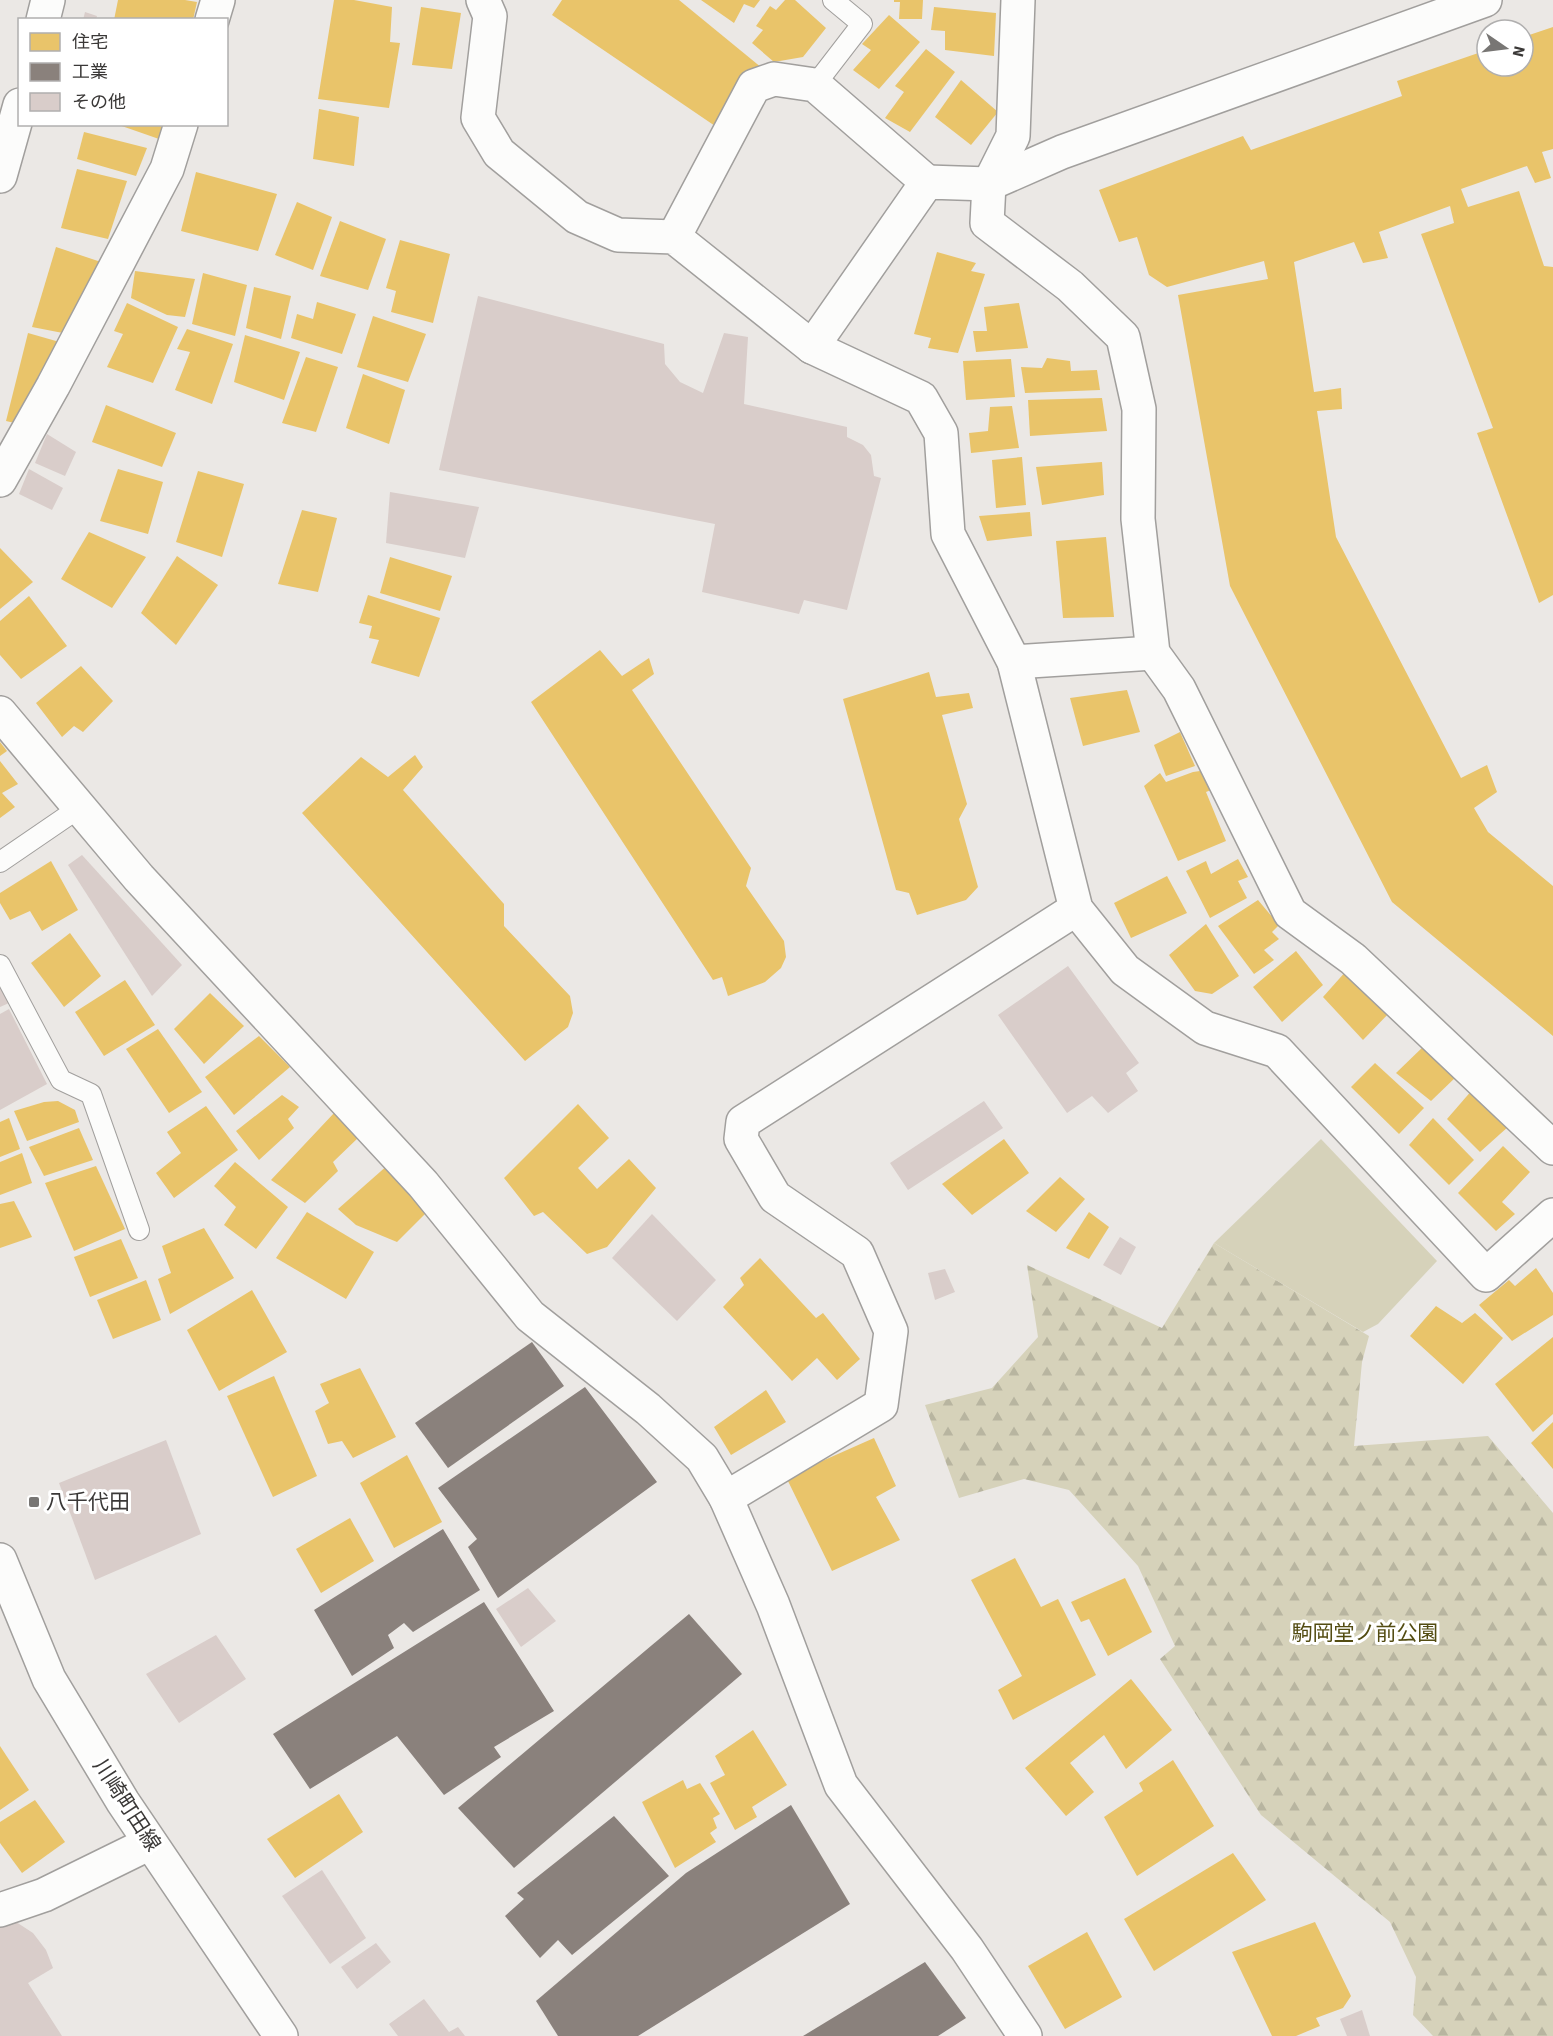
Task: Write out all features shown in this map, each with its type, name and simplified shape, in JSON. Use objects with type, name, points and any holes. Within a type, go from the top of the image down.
[{"type":"street","points":[[44,18],[48,0]]},
{"type":"street","points":[[213,18],[218,0]]},
{"type":"street","points":[[483,0],[489,16],[478,118],[499,153],[577,217],[618,236],[674,237],[812,347],[921,398],[941,433],[948,534],[1014,662],[1076,909],[1125,969],[1205,1028],[1277,1051],[1486,1275],[1553,1215]]},
{"type":"street","points":[[1018,0],[1013,136],[989,184],[987,223],[1070,286],[1123,337],[1140,409],[1138,519],[1153,652],[1179,689],[1290,913],[1353,959],[1553,1148]]},
{"type":"street","points":[[674,237],[754,86],[774,79],[815,85],[927,182],[989,184],[1062,152],[1485,0]]},
{"type":"street","points":[[0,176],[18,112]]},
{"type":"street","points":[[0,480],[53,386],[167,169],[180,126]]},
{"type":"street","points":[[812,347],[927,182]]},
{"type":"street","points":[[1014,662],[1153,652]]},
{"type":"street","points":[[0,713],[139,878],[423,1184],[530,1316],[648,1409],[702,1458],[726,1498],[773,1605],[841,1785],[968,1949],[1026,2036]]},
{"type":"street","points":[[726,1498],[881,1405],[891,1331],[857,1253],[775,1197],[741,1139],[743,1122],[1076,909]]},
{"type":"street","name":"川崎町田線","points":[[0,1560],[49,1678],[123,1802],[281,2036]]},
{"type":"street","points":[[0,1910],[44,1895],[150,1842]]},
{"type":"lane","points":[[815,85],[862,24],[833,0]]},
{"type":"lane","points":[[0,862],[79,808]]},
{"type":"lane","points":[[0,965],[61,1080],[91,1094],[139,1230]]},
{"type":"green space","points":[[1321,1139],[1437,1261],[1378,1324],[1363,1332],[1214,1243]]},
{"type":"green space","name":"駒岡堂ノ前公園","points":[[1214,1243],[1369,1336],[1362,1362],[1354,1446],[1488,1436],[1553,1513],[1553,2036],[1433,2036],[1413,2015],[1416,1977],[1390,1922],[1261,1815],[1160,1659],[1175,1646],[1138,1566],[1069,1490],[1024,1479],[959,1498],[925,1405],[992,1388],[1038,1337],[1027,1265],[1162,1328]]},
{"type":"building: 住宅","points":[[118,0],[197,2],[193,18],[114,18]]},
{"type":"building: 住宅","points":[[334,0],[354,0],[392,7],[390,42],[400,43],[389,108],[318,99]]},
{"type":"building: 住宅","points":[[562,0],[679,0],[762,68],[718,128],[552,15]]},
{"type":"building: 住宅","points":[[701,0],[760,0],[754,8],[744,4],[734,23]]},
{"type":"building: 住宅","points":[[785,0],[795,0],[826,28],[803,57],[774,62],[752,43],[763,30],[756,26],[770,6],[776,10]]},
{"type":"building: 住宅","points":[[894,0],[923,0],[922,19],[899,19],[900,2],[894,2]]},
{"type":"building: 住宅","points":[[421,7],[461,13],[452,69],[412,65]]},
{"type":"building: 住宅","points":[[934,7],[996,13],[994,56],[945,50],[945,31],[931,30]]},
{"type":"building: 住宅","points":[[889,15],[920,42],[879,89],[853,70],[871,50],[862,44]]},
{"type":"building: 住宅","points":[[1553,27],[1553,149],[1542,152],[1551,178],[1535,183],[1527,166],[1461,189],[1468,207],[1519,191],[1544,266],[1553,267],[1553,595],[1539,603],[1477,433],[1493,428],[1421,234],[1454,223],[1450,206],[1379,232],[1388,258],[1363,263],[1354,242],[1294,262],[1314,392],[1341,388],[1342,409],[1317,411],[1336,537],[1461,778],[1487,765],[1497,792],[1474,808],[1488,832],[1553,886],[1553,1036],[1392,902],[1230,586],[1178,295],[1268,279],[1264,261],[1167,287],[1149,275],[1137,237],[1119,242],[1099,190],[1243,136],[1251,150],[1402,96],[1397,81],[1475,54],[1475,78],[1535,78],[1535,33]]},
{"type":"building: 住宅","points":[[926,49],[955,72],[910,132],[885,118],[904,92],[895,86]]},
{"type":"building: 住宅","points":[[961,80],[998,112],[971,145],[935,117]]},
{"type":"building: 住宅","points":[[319,109],[359,117],[354,166],[313,159]]},
{"type":"building: 住宅","points":[[122,126],[163,126],[159,139]]},
{"type":"building: 住宅","points":[[84,132],[147,148],[136,176],[77,159]]},
{"type":"building: 住宅","points":[[77,169],[127,181],[108,239],[61,228]]},
{"type":"building: 住宅","points":[[196,172],[277,194],[258,251],[181,231]]},
{"type":"building: 住宅","points":[[297,202],[332,217],[313,270],[275,255]]},
{"type":"building: 住宅","points":[[340,221],[386,239],[368,290],[320,276]]},
{"type":"building: 住宅","points":[[400,240],[450,254],[433,323],[391,312],[396,291],[386,288]]},
{"type":"building: 住宅","points":[[56,247],[101,262],[68,334],[32,327]]},
{"type":"building: 住宅","points":[[937,252],[976,263],[971,271],[985,274],[958,353],[928,348],[931,338],[914,334]]},
{"type":"building: 住宅","points":[[135,271],[195,279],[185,317],[167,315],[131,298]]},
{"type":"building: 住宅","points":[[203,273],[247,285],[235,336],[192,324]]},
{"type":"building: 住宅","points":[[254,287],[291,296],[281,339],[246,328]]},
{"type":"building: 住宅","points":[[317,302],[356,314],[342,354],[291,338],[297,314],[313,319]]},
{"type":"building: 住宅","points":[[127,303],[178,327],[153,383],[107,367],[123,334],[114,331]]},
{"type":"building: 住宅","points":[[1019,303],[1028,348],[976,352],[973,331],[987,331],[984,307]]},
{"type":"building: 住宅","points":[[373,316],[426,334],[408,382],[357,367]]},
{"type":"building: 住宅","points":[[187,329],[233,344],[212,404],[175,390],[190,352],[177,349]]},
{"type":"building: 住宅","points":[[28,333],[63,343],[19,424],[6,421]]},
{"type":"building: 住宅","points":[[245,335],[300,352],[284,400],[234,382]]},
{"type":"building: 住宅","points":[[306,357],[338,367],[316,432],[282,423]]},
{"type":"building: 住宅","points":[[1047,358],[1070,361],[1071,371],[1097,370],[1100,390],[1025,393],[1021,367],[1042,368]]},
{"type":"building: 住宅","points":[[1011,359],[1015,397],[966,400],[963,361]]},
{"type":"building: 住宅","points":[[363,374],[405,390],[389,444],[346,428]]},
{"type":"building: 住宅","points":[[1102,398],[1107,431],[1030,436],[1028,400]]},
{"type":"building: 住宅","points":[[106,405],[176,433],[162,467],[92,442]]},
{"type":"building: 住宅","points":[[1012,406],[1019,448],[971,453],[969,433],[988,431],[990,407]]},
{"type":"building: 住宅","points":[[1022,457],[1026,505],[996,508],[992,460]]},
{"type":"building: 住宅","points":[[1102,462],[1104,495],[1042,505],[1036,467]]},
{"type":"building: 住宅","points":[[118,469],[163,482],[148,534],[100,521]]},
{"type":"building: 住宅","points":[[198,471],[244,484],[222,557],[176,542]]},
{"type":"building: 住宅","points":[[302,510],[337,518],[318,592],[278,584]]},
{"type":"building: 住宅","points":[[1030,512],[1032,536],[987,541],[979,516]]},
{"type":"building: 住宅","points":[[89,532],[146,557],[112,608],[61,579]]},
{"type":"building: 住宅","points":[[1106,537],[1114,617],[1063,618],[1056,541]]},
{"type":"building: 住宅","points":[[0,548],[33,582],[0,609]]},
{"type":"building: 住宅","points":[[177,556],[218,585],[176,645],[141,613]]},
{"type":"building: 住宅","points":[[390,557],[452,576],[440,611],[380,593]]},
{"type":"building: 住宅","points":[[368,595],[440,618],[419,677],[371,663],[379,640],[369,638],[372,626],[359,623]]},
{"type":"building: 住宅","points":[[29,596],[67,646],[21,679],[0,655],[0,621]]},
{"type":"building: 住宅","points":[[600,650],[622,676],[649,658],[654,674],[632,690],[751,868],[746,886],[784,941],[786,957],[781,968],[765,982],[728,996],[722,977],[713,980],[531,702]]},
{"type":"building: 住宅","points":[[81,666],[113,701],[83,732],[74,726],[62,737],[36,703]]},
{"type":"building: 住宅","points":[[929,672],[936,697],[969,693],[973,708],[942,715],[967,804],[959,819],[978,887],[966,900],[917,915],[909,893],[896,890],[843,699]]},
{"type":"building: 住宅","points":[[1127,690],[1140,732],[1083,746],[1070,698]]},
{"type":"building: 住宅","points":[[1180,732],[1195,766],[1166,776],[1154,745]]},
{"type":"building: 住宅","points":[[0,742],[7,751],[0,756]]},
{"type":"building: 住宅","points":[[415,755],[423,767],[403,790],[504,904],[504,926],[570,996],[573,1013],[568,1027],[525,1061],[302,813],[361,757],[388,777]]},
{"type":"building: 住宅","points":[[0,761],[18,784],[2,793],[15,807],[0,818]]},
{"type":"building: 住宅","points":[[1207,770],[1216,788],[1206,792],[1226,841],[1178,861],[1144,786],[1160,773],[1166,782],[1193,772]]},
{"type":"building: 住宅","points":[[1238,859],[1248,877],[1238,881],[1247,898],[1210,918],[1186,871],[1206,861],[1211,874]]},
{"type":"building: 住宅","points":[[51,861],[78,910],[42,931],[30,911],[10,920],[0,903],[0,893]]},
{"type":"building: 住宅","points":[[1167,876],[1187,913],[1131,938],[1114,903]]},
{"type":"building: 住宅","points":[[1258,900],[1279,925],[1272,932],[1279,939],[1264,950],[1274,960],[1254,974],[1218,926]]},
{"type":"building: 住宅","points":[[1206,924],[1239,976],[1212,994],[1195,991],[1169,955]]},
{"type":"building: 住宅","points":[[70,933],[101,976],[64,1007],[31,963]]},
{"type":"building: 住宅","points":[[1296,951],[1323,985],[1282,1022],[1253,987]]},
{"type":"building: 住宅","points":[[1347,970],[1392,1010],[1363,1040],[1323,997]]},
{"type":"building: 住宅","points":[[125,980],[155,1025],[104,1056],[75,1012]]},
{"type":"building: 住宅","points":[[210,993],[244,1026],[204,1064],[174,1029]]},
{"type":"building: 住宅","points":[[158,1029],[202,1092],[169,1113],[126,1049]]},
{"type":"building: 住宅","points":[[259,1036],[290,1067],[234,1115],[205,1077]]},
{"type":"building: 住宅","points":[[1426,1044],[1458,1075],[1431,1101],[1396,1073]]},
{"type":"building: 住宅","points":[[1375,1063],[1424,1108],[1399,1134],[1351,1087]]},
{"type":"building: 住宅","points":[[1473,1089],[1509,1126],[1480,1152],[1447,1119]]},
{"type":"building: 住宅","points":[[282,1095],[299,1107],[288,1119],[294,1128],[259,1160],[236,1131]]},
{"type":"building: 住宅","points":[[58,1101],[75,1110],[79,1122],[27,1141],[14,1111],[44,1102]]},
{"type":"building: 住宅","points":[[578,1104],[609,1138],[578,1168],[597,1189],[629,1159],[656,1188],[607,1247],[587,1254],[543,1212],[534,1216],[504,1178]]},
{"type":"building: 住宅","points":[[206,1106],[238,1150],[174,1198],[156,1173],[181,1153],[167,1132]]},
{"type":"building: 住宅","points":[[335,1112],[359,1137],[333,1162],[338,1171],[305,1203],[271,1180]]},
{"type":"building: 住宅","points":[[9,1118],[20,1149],[0,1157],[0,1122]]},
{"type":"building: 住宅","points":[[1433,1118],[1474,1160],[1449,1185],[1409,1145]]},
{"type":"building: 住宅","points":[[79,1128],[93,1160],[44,1176],[29,1147]]},
{"type":"building: 住宅","points":[[1004,1139],[1029,1173],[972,1215],[942,1184]]},
{"type":"building: 住宅","points":[[1503,1146],[1530,1172],[1502,1202],[1515,1214],[1496,1231],[1458,1193]]},
{"type":"building: 住宅","points":[[22,1153],[32,1183],[0,1195],[0,1162]]},
{"type":"building: 住宅","points":[[235,1162],[288,1207],[256,1249],[224,1225],[236,1207],[214,1186]]},
{"type":"building: 住宅","points":[[389,1164],[429,1210],[397,1242],[356,1225],[338,1209]]},
{"type":"building: 住宅","points":[[96,1166],[125,1229],[74,1251],[45,1183]]},
{"type":"building: 住宅","points":[[1060,1177],[1085,1199],[1056,1232],[1026,1211]]},
{"type":"building: 住宅","points":[[14,1201],[32,1237],[0,1248],[0,1204]]},
{"type":"building: 住宅","points":[[307,1212],[374,1252],[346,1299],[276,1258]]},
{"type":"building: 住宅","points":[[1089,1212],[1109,1227],[1089,1259],[1066,1248]]},
{"type":"building: 住宅","points":[[204,1228],[234,1278],[170,1314],[158,1279],[171,1273],[162,1246]]},
{"type":"building: 住宅","points":[[121,1239],[138,1278],[90,1297],[74,1257]]},
{"type":"building: 住宅","points":[[760,1258],[816,1318],[823,1313],[860,1359],[837,1380],[817,1358],[792,1381],[723,1307],[744,1285],[740,1278]]},
{"type":"building: 住宅","points":[[1536,1268],[1553,1293],[1553,1315],[1512,1341],[1479,1305],[1509,1280],[1515,1286]]},
{"type":"building: 住宅","points":[[146,1280],[161,1320],[113,1339],[97,1300]]},
{"type":"building: 住宅","points":[[252,1290],[287,1352],[219,1391],[187,1330]]},
{"type":"building: 住宅","points":[[1436,1306],[1462,1323],[1475,1313],[1503,1338],[1463,1384],[1410,1336]]},
{"type":"building: 住宅","points":[[1553,1337],[1553,1414],[1533,1432],[1495,1384]]},
{"type":"building: 住宅","points":[[360,1368],[396,1437],[353,1458],[342,1441],[328,1444],[315,1411],[329,1403],[320,1384]]},
{"type":"building: 住宅","points":[[274,1376],[317,1476],[273,1497],[227,1396]]},
{"type":"building: 住宅","points":[[766,1390],[786,1422],[731,1455],[714,1427]]},
{"type":"building: 住宅","points":[[1553,1422],[1553,1469],[1531,1443]]},
{"type":"building: 住宅","points":[[874,1438],[896,1486],[876,1497],[900,1540],[832,1571],[786,1477]]},
{"type":"building: 住宅","points":[[407,1455],[442,1522],[394,1548],[360,1483]]},
{"type":"building: 住宅","points":[[350,1518],[374,1561],[321,1593],[296,1549]]},
{"type":"building: 住宅","points":[[1015,1558],[1041,1607],[1058,1599],[1096,1675],[1013,1720],[998,1690],[1022,1676],[971,1580]]},
{"type":"building: 住宅","points":[[1125,1578],[1152,1632],[1108,1656],[1089,1619],[1081,1622],[1071,1602]]},
{"type":"building: 住宅","points":[[1131,1679],[1172,1730],[1126,1769],[1104,1735],[1070,1763],[1094,1792],[1066,1816],[1025,1768]]},
{"type":"building: 住宅","points":[[753,1730],[787,1785],[752,1807],[757,1817],[735,1830],[710,1783],[725,1775],[715,1756]]},
{"type":"building: 住宅","points":[[0,1746],[29,1790],[0,1810]]},
{"type":"building: 住宅","points":[[1173,1760],[1214,1826],[1137,1876],[1104,1817],[1143,1791],[1139,1783]]},
{"type":"building: 住宅","points":[[683,1780],[687,1789],[700,1783],[720,1814],[713,1818],[717,1828],[710,1833],[716,1842],[675,1868],[642,1802]]},
{"type":"building: 住宅","points":[[339,1794],[363,1832],[295,1878],[267,1839]]},
{"type":"building: 住宅","points":[[35,1800],[65,1842],[22,1873],[0,1843],[0,1822]]},
{"type":"building: 住宅","points":[[1233,1853],[1266,1900],[1154,1971],[1124,1919]]},
{"type":"building: 住宅","points":[[1315,1922],[1351,1996],[1343,2008],[1316,2018],[1320,2026],[1296,2036],[1272,2036],[1232,1952]]},
{"type":"building: 住宅","points":[[1087,1932],[1122,1997],[1065,2029],[1028,1966]]},
{"type":"building: 工業","points":[[532,1342],[564,1386],[448,1468],[415,1423]]},
{"type":"building: 工業","points":[[585,1387],[657,1482],[498,1598],[468,1547],[477,1539],[438,1488]]},
{"type":"building: 工業","points":[[443,1529],[480,1590],[413,1632],[404,1623],[388,1635],[394,1648],[352,1676],[314,1610]]},
{"type":"building: 工業","points":[[484,1602],[554,1711],[494,1747],[501,1757],[444,1795],[397,1736],[310,1789],[273,1734]]},
{"type":"building: 工業","points":[[689,1614],[742,1674],[514,1868],[458,1808]]},
{"type":"building: 工業","points":[[791,1805],[850,1904],[638,2036],[558,2036],[536,2001],[686,1873]]},
{"type":"building: 工業","points":[[614,1816],[669,1876],[572,1955],[558,1940],[540,1958],[505,1916],[524,1899],[517,1893]]},
{"type":"building: 工業","points":[[925,1962],[966,2018],[938,2036],[803,2036]]},
{"type":"building: その他","points":[[85,12],[97,16],[96,18],[84,18]]},
{"type":"building: その他","points":[[478,296],[664,344],[665,364],[680,382],[703,393],[724,333],[748,337],[744,404],[847,427],[847,437],[863,445],[871,455],[874,476],[881,478],[847,610],[804,600],[799,614],[702,592],[715,524],[439,470]]},
{"type":"building: その他","points":[[47,434],[76,452],[65,476],[35,463]]},
{"type":"building: その他","points":[[29,469],[63,488],[52,510],[19,494]]},
{"type":"building: その他","points":[[390,492],[479,507],[465,558],[386,543]]},
{"type":"building: その他","points":[[82,855],[182,965],[152,996],[68,865]]},
{"type":"building: その他","points":[[1068,966],[1139,1063],[1126,1073],[1138,1091],[1108,1113],[1092,1096],[1067,1113],[998,1015]]},
{"type":"building: その他","points":[[0,987],[9,1003],[0,1007]]},
{"type":"building: その他","points":[[9,1009],[47,1084],[0,1110],[0,1014]]},
{"type":"building: その他","points":[[984,1101],[1003,1128],[908,1190],[890,1163]]},
{"type":"building: その他","points":[[652,1214],[716,1280],[677,1321],[612,1258]]},
{"type":"building: その他","points":[[1120,1237],[1136,1247],[1121,1275],[1103,1265]]},
{"type":"building: その他","points":[[945,1269],[955,1292],[935,1300],[928,1273]]},
{"type":"building: その他","points":[[166,1440],[201,1534],[95,1580],[59,1483]]},
{"type":"building: その他","points":[[528,1588],[556,1621],[521,1647],[496,1609]]},
{"type":"building: その他","points":[[216,1635],[246,1679],[179,1723],[146,1674]]},
{"type":"building: その他","points":[[322,1870],[366,1938],[330,1964],[282,1896]]},
{"type":"building: その他","points":[[10,1918],[33,1933],[46,1950],[53,1968],[28,1983],[62,2036],[0,2036],[0,1924]]},
{"type":"building: その他","points":[[376,1943],[391,1962],[357,1989],[341,1967]]},
{"type":"building: その他","points":[[424,1999],[449,2032],[458,2027],[465,2036],[398,2036],[389,2024]]},
{"type":"building: その他","points":[[1362,2010],[1370,2036],[1347,2036],[1340,2019]]},
{"type":"place","name":"八千代田","points":[[34,1502]]}]
